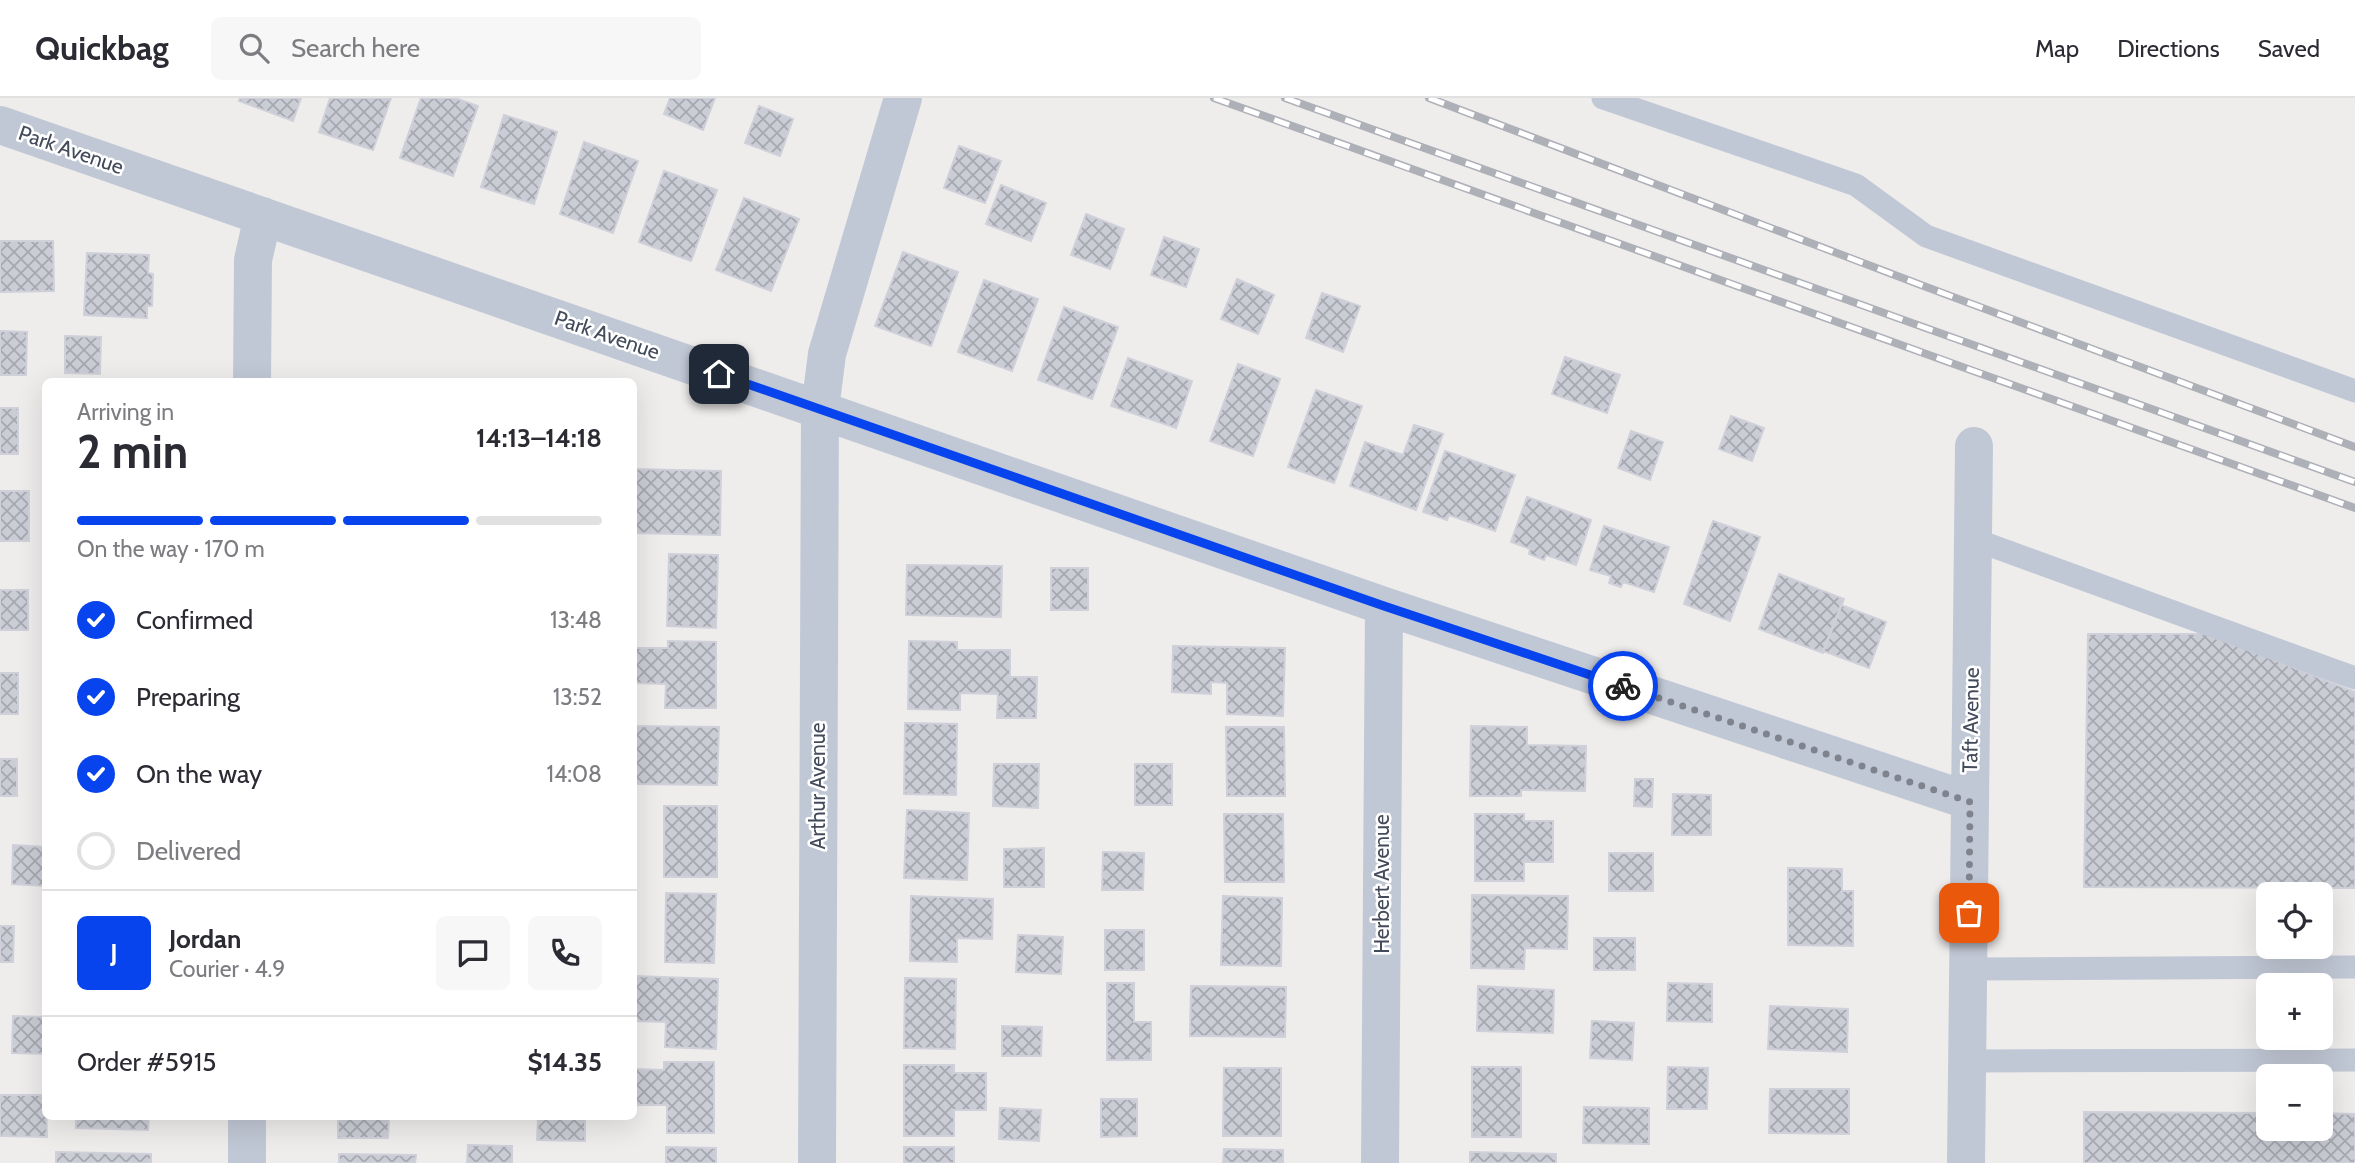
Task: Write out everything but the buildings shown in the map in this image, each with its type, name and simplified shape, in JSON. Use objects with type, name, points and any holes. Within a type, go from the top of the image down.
[{"type":"street","name":"Arthur Avenue","points":[[817,1163],[820,409],[827,354],[903,98]]},
{"type":"street","name":"Park Avenue","points":[[0,125],[1384,606],[1970,802]]},
{"type":"street","points":[[252,378],[253,260],[263,216]]},
{"type":"street","name":"Taft Avenue","points":[[1966,1163],[1974,446]]},
{"type":"street","name":"Herbert Avenue","points":[[1380,1163],[1384,606]]},
{"type":"street","points":[[247,1120],[247,1163]]},
{"type":"lane","points":[[1604,98],[1856,185],[1926,236],[2355,391]]},
{"type":"lane","points":[[1973,539],[2355,678]]},
{"type":"lane","points":[[1968,969],[2355,967]]},
{"type":"lane","points":[[1968,1061],[2355,1060]]},
{"type":"railway","points":[[1214,98],[2355,508]]},
{"type":"railway","points":[[1285,98],[2355,482]]},
{"type":"railway","points":[[1429,98],[2355,447]]},
{"type":"way so far","points":[[1623,686],[1970,802],[1969,913]]},
{"type":"route","points":[[719,374],[1384,606],[1623,686]]}]
